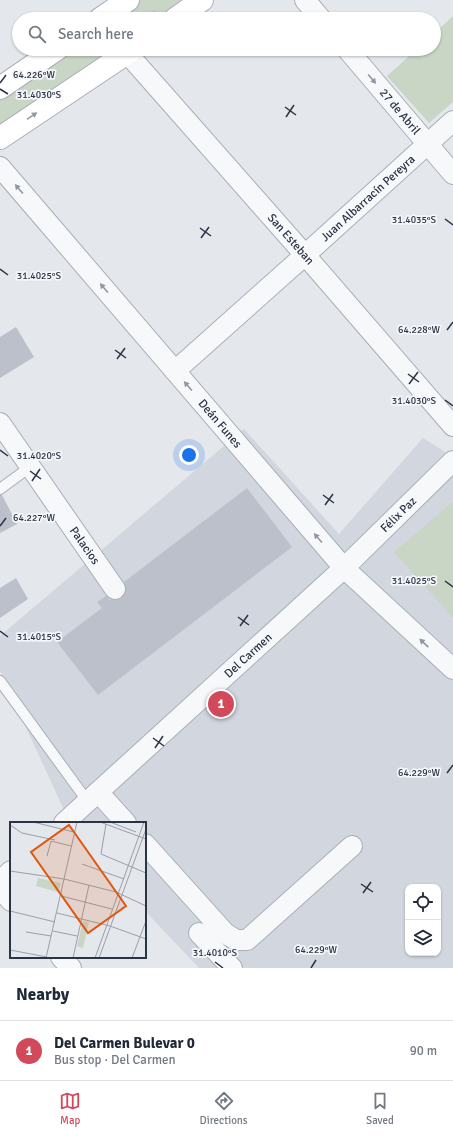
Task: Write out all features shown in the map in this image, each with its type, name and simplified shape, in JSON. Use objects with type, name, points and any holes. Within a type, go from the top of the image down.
[{"type":"main road","points":[[110,12],[128,0]]},
{"type":"main road","points":[[185,12],[202,0]]},
{"type":"main road","points":[[0,88],[46,56]]},
{"type":"main road","points":[[0,138],[123,56]]},
{"type":"street","points":[[305,0],[315,12]]},
{"type":"street","name":"San Esteban","points":[[134,56],[453,426]]},
{"type":"street","name":"27 de Abril","points":[[353,56],[453,174]]},
{"type":"street","name":"Juan Albarracín Pereyra","points":[[175,371],[453,121]]},
{"type":"street","name":"Deán Funes","points":[[0,167],[344,568],[453,669]]},
{"type":"street","name":"Palacios","points":[[0,423],[115,589]]},
{"type":"street","name":"Félix Paz","points":[[344,568],[453,461]]},
{"type":"street","name":"Del Carmen","points":[[65,822],[344,568]]},
{"type":"street","points":[[93,797],[125,822]]},
{"type":"street","points":[[146,845],[225,933],[236,940],[247,940],[352,846]]},
{"type":"street","points":[[0,881],[10,872]]},
{"type":"street","points":[[0,888],[10,899]]},
{"type":"street","points":[[199,933],[232,968]]},
{"type":"street","points":[[63,958],[71,968]]},
{"type":"lane","points":[[0,489],[30,467]]},
{"type":"lane","points":[[0,681],[93,797]]},
{"type":"shaded area","points":[[244,429],[339,534],[423,438],[453,457],[453,968],[199,968],[146,912],[146,822],[70,822],[0,671],[0,636]]},
{"type":"green space","points":[[128,0],[202,0],[185,12],[110,12]]},
{"type":"green space","points":[[453,16],[453,102],[429,123],[387,76],[409,56],[441,56],[441,27]]},
{"type":"green space","points":[[47,56],[123,56],[0,138],[0,88]]},
{"type":"green space","points":[[453,502],[453,618],[394,552]]},
{"type":"building","points":[[16,327],[34,357],[0,378],[0,337]]},
{"type":"building","points":[[247,488],[292,547],[98,695],[57,642],[102,608],[97,602],[106,596],[110,600],[122,598],[125,594],[126,588],[124,582]]},
{"type":"building","points":[[0,495],[2,495],[17,524],[0,533]]},
{"type":"building","points":[[16,578],[28,599],[0,618],[0,588]]},
{"type":"place","name":"Del Carmen Bulevar 0","points":[[221,704]]}]
